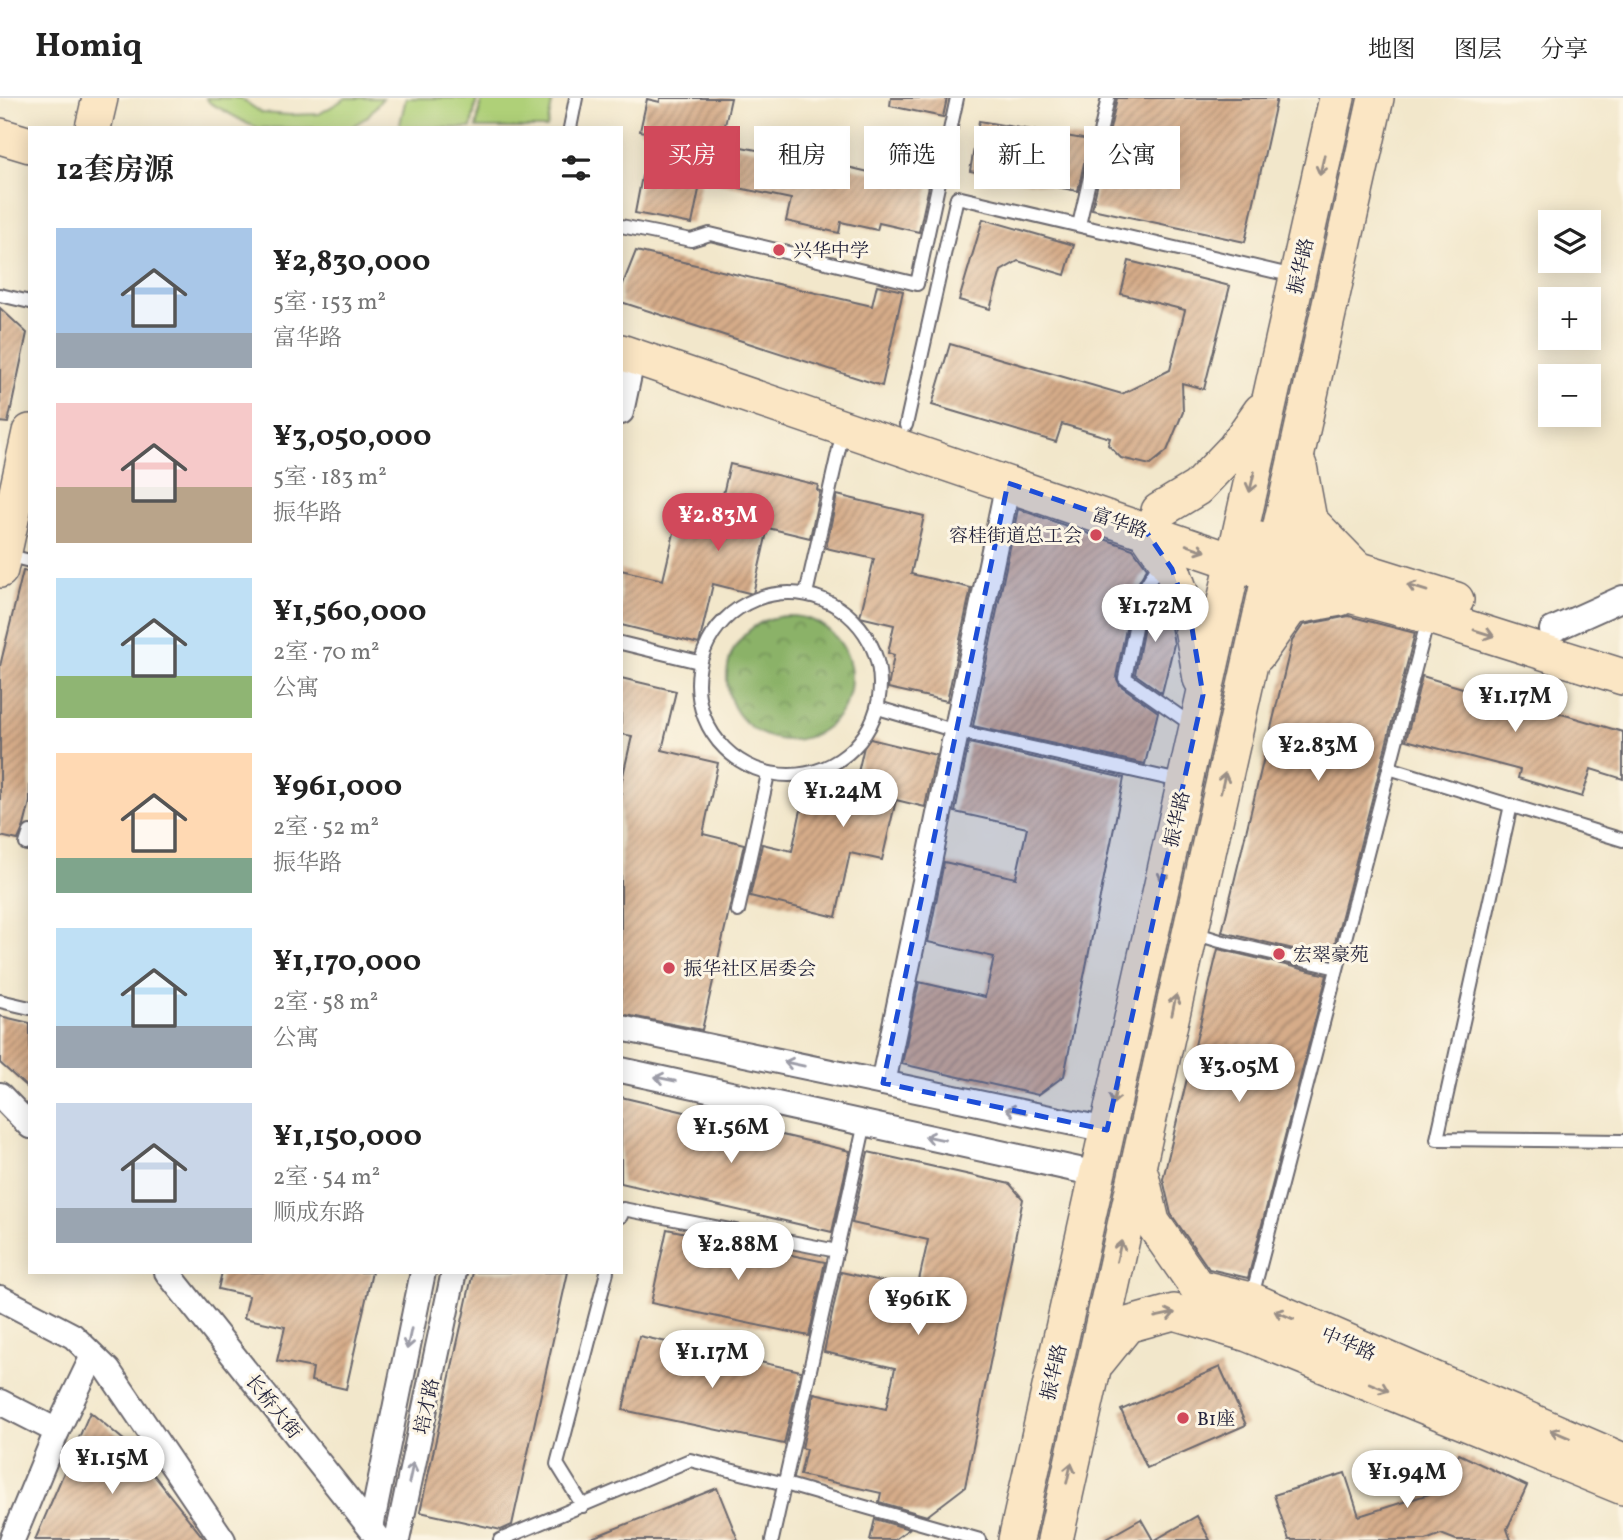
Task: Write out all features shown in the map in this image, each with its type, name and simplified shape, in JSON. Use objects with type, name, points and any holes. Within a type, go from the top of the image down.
[{"type":"street","points":[[93,126],[100,98]]},
{"type":"street","name":"振华路","points":[[1016,1540],[1337,98]]},
{"type":"street","name":"振华路","points":[[1055,1540],[1376,98]]},
{"type":"street","points":[[0,136],[28,144]]},
{"type":"street","points":[[623,379],[625,346]]},
{"type":"street","name":"富华路","points":[[625,346],[906,425],[1156,533]]},
{"type":"street","name":"富华路","points":[[625,346],[844,427],[1156,533],[1237,548],[1354,582],[1552,630],[1623,652]]},
{"type":"street","points":[[1200,711],[1191,622],[1156,533],[1235,448],[1271,396]]},
{"type":"street","points":[[11,562],[28,446]]},
{"type":"street","points":[[1249,666],[1291,607],[1354,582],[1309,520],[1296,455]]},
{"type":"street","points":[[883,1083],[1008,483]]},
{"type":"street","name":"富华路","points":[[1354,582],[1429,616],[1623,677]]},
{"type":"street","points":[[1552,630],[1623,598]]},
{"type":"street","points":[[623,1028],[1107,1130]]},
{"type":"street","points":[[623,1070],[1097,1174]]},
{"type":"street","points":[[0,1095],[28,1124]]},
{"type":"street","name":"中华路","points":[[1139,1166],[1153,1222],[1197,1287],[1251,1300],[1623,1461]]},
{"type":"street","name":"长桥大街","points":[[169,1274],[375,1534]]},
{"type":"street","name":"培才路","points":[[375,1534],[423,1274]]},
{"type":"street","name":"培才路","points":[[397,1540],[454,1274]]},
{"type":"street","points":[[0,1298],[73,1336],[108,1370],[223,1540]]},
{"type":"street","name":"中华路","points":[[1094,1366],[1127,1325],[1174,1312],[1248,1334],[1623,1487]]},
{"type":"street","points":[[12,1540],[57,1431],[93,1356]]},
{"type":"street","points":[[0,1402],[57,1431]]},
{"type":"lane","points":[[570,126],[576,98]]},
{"type":"lane","points":[[623,226],[691,240],[710,234],[917,284],[957,98]]},
{"type":"lane","points":[[1079,225],[1108,98]]},
{"type":"lane","points":[[906,425],[957,197],[1297,276]]},
{"type":"lane","points":[[0,295],[28,302]]},
{"type":"lane","points":[[806,594],[844,427]]},
{"type":"lane","points":[[1156,533],[1125,678],[1200,711]]},
{"type":"lane","points":[[779,593],[806,594],[835,605],[858,624],[874,649],[881,678],[878,708],[867,734],[848,755],[823,769],[796,776],[768,774],[740,763],[718,744],[703,719],[696,691],[699,662],[710,636],[728,615],[752,600],[779,593]]},
{"type":"lane","points":[[1251,1300],[1429,616]]},
{"type":"lane","points":[[623,643],[699,662]]},
{"type":"lane","points":[[878,708],[956,731],[1184,782]]},
{"type":"lane","points":[[1389,768],[1623,840]]},
{"type":"lane","points":[[738,911],[768,774]]},
{"type":"lane","points":[[1511,805],[1437,1139],[1623,1141]]},
{"type":"lane","points":[[1190,932],[1338,968]]},
{"type":"lane","points":[[0,1001],[28,1008]]},
{"type":"lane","points":[[772,1540],[864,1123]]},
{"type":"lane","points":[[623,1209],[836,1251]]},
{"type":"lane","points":[[583,1506],[557,1464],[606,1274]]},
{"type":"lane","points":[[500,1540],[690,1460],[785,1484],[980,1540]]},
{"type":"highlighted area","points":[[1008,483],[1145,530],[1172,569],[1191,622],[1203,695],[1107,1130],[883,1083]]},
{"type":"green space","points":[[206,98],[240,98],[262,113],[290,115],[319,114],[346,98],[383,98],[367,117],[353,126],[254,126],[210,103]]},
{"type":"green space","points":[[406,98],[477,98],[471,126],[399,126]]},
{"type":"green space","points":[[482,98],[553,98],[547,126],[476,126]]},
{"type":"green space","points":[[789,616],[813,621],[833,634],[846,654],[851,678],[846,702],[833,722],[813,735],[789,740],[765,735],[745,722],[732,702],[727,678],[732,654],[745,634],[765,621]]},
{"type":"building","points":[[660,98],[731,98],[725,126],[644,126],[644,132],[640,131],[647,99],[660,102]]},
{"type":"building","points":[[891,98],[947,98],[943,117],[890,106]]},
{"type":"building","points":[[1117,98],[1277,98],[1245,242],[1092,209],[1097,189],[1180,189],[1180,126],[1111,126]]},
{"type":"building","points":[[979,121],[1008,126],[978,126]]},
{"type":"building","points":[[1070,137],[1084,139],[1084,163],[1078,191],[1067,189],[1070,189]]},
{"type":"building","points":[[740,147],[754,149],[754,189],[850,189],[850,168],[864,171],[864,189],[928,189],[919,232],[879,223],[877,230],[841,222],[839,233],[786,221],[791,199],[740,188]]},
{"type":"building","points":[[974,149],[974,172],[970,171]]},
{"type":"building","points":[[642,176],[644,189],[699,189],[692,224],[635,213]]},
{"type":"building","points":[[983,219],[1074,245],[1065,275],[1018,261],[1001,271],[990,309],[959,300]]},
{"type":"building","points":[[636,251],[872,306],[877,285],[903,291],[882,386],[623,303],[623,284]]},
{"type":"building","points":[[1129,261],[1230,286],[1204,389],[1182,383],[1183,412],[1167,451],[1150,465],[1121,458],[1108,445],[1110,438],[1062,424],[1056,442],[932,405],[950,344],[1122,394],[1170,370],[1185,310],[1121,294]]},
{"type":"building","points":[[0,308],[27,333],[8,423],[0,422]]},
{"type":"building","points":[[730,464],[818,485],[817,490],[820,491],[810,538],[768,528],[753,594],[713,584],[699,644],[623,625],[623,570],[663,580],[677,520],[715,529]]},
{"type":"building","points":[[837,495],[924,516],[911,574],[971,588],[947,701],[888,688],[894,655],[888,653],[894,625],[860,617],[874,559],[826,548]]},
{"type":"building","points":[[1018,509],[1133,549],[1147,568],[1134,590],[1116,677],[1120,685],[1158,712],[1145,764],[973,726]]},
{"type":"building","points":[[23,571],[28,572],[28,810],[18,840],[0,836],[0,666]]},
{"type":"building","points":[[1156,585],[1174,644],[1162,693],[1135,674],[1150,595]]},
{"type":"building","points":[[1349,616],[1415,633],[1331,958],[1222,932],[1292,641],[1303,625]]},
{"type":"building","points":[[1422,676],[1476,692],[1480,679],[1527,691],[1524,703],[1623,732],[1623,779],[1591,769],[1582,797],[1518,778],[1520,770],[1406,740]]},
{"type":"building","points":[[623,678],[676,691],[662,750],[718,763],[703,834],[744,844],[702,1030],[623,1014],[623,775],[632,736],[623,734]]},
{"type":"building","points":[[866,738],[936,755],[925,807],[896,800],[882,860],[850,853],[836,917],[750,896],[762,844],[792,851],[806,787],[852,798]]},
{"type":"building","points":[[969,743],[1124,778],[1064,1076],[1038,1095],[902,1064],[919,982],[985,997],[994,957],[928,942],[944,862],[1016,878],[1027,828],[955,812]]},
{"type":"building","points":[[1218,949],[1327,975],[1248,1278],[1209,1269],[1171,1214],[1163,1179]]},
{"type":"building","points":[[0,1016],[28,1023],[28,1088],[0,1063]]},
{"type":"building","points":[[623,1097],[850,1151],[832,1232],[623,1183]]},
{"type":"building","points":[[868,1152],[1010,1184],[1023,1199],[965,1487],[927,1516],[879,1502],[881,1493],[800,1475],[806,1449],[802,1448],[814,1393],[886,1409],[895,1368],[824,1352],[841,1272],[917,1289],[928,1240],[852,1223]]},
{"type":"building","points":[[667,1229],[825,1262],[809,1336],[651,1303]]},
{"type":"building","points":[[222,1274],[372,1274],[346,1389],[311,1381],[313,1368],[277,1361],[285,1327],[244,1318],[249,1296],[218,1289]]},
{"type":"building","points":[[473,1274],[568,1274],[512,1525],[501,1530],[420,1512]]},
{"type":"building","points":[[639,1336],[801,1371],[784,1444],[623,1410]]},
{"type":"building","name":"B1座","points":[[1220,1367],[1246,1425],[1147,1468],[1121,1410]]},
{"type":"building","points":[[90,1412],[131,1446],[205,1540],[35,1540]]},
{"type":"building","points":[[1459,1454],[1527,1486],[1507,1529],[1511,1540],[1456,1540],[1441,1534],[1426,1540],[1289,1540],[1274,1495],[1345,1473],[1359,1516],[1442,1490]]},
{"type":"building","points":[[717,1488],[738,1540],[589,1540],[589,1539]]},
{"type":"building","points":[[1197,1516],[1210,1540],[1155,1540]]},
{"type":"building","points":[[875,1519],[909,1529],[894,1540],[870,1540]]},
{"type":"building","points":[[1141,1519],[1153,1540],[1104,1540]]},
{"type":"place","name":"兴华中学","points":[[779,250]]},
{"type":"place","name":"容桂街道总工会","points":[[1096,535]]},
{"type":"place","name":"宏翠豪苑","points":[[1279,954]]},
{"type":"place","name":"振华社区居委会","points":[[669,968]]},
{"type":"place","name":"B1座","points":[[1183,1418]]}]
